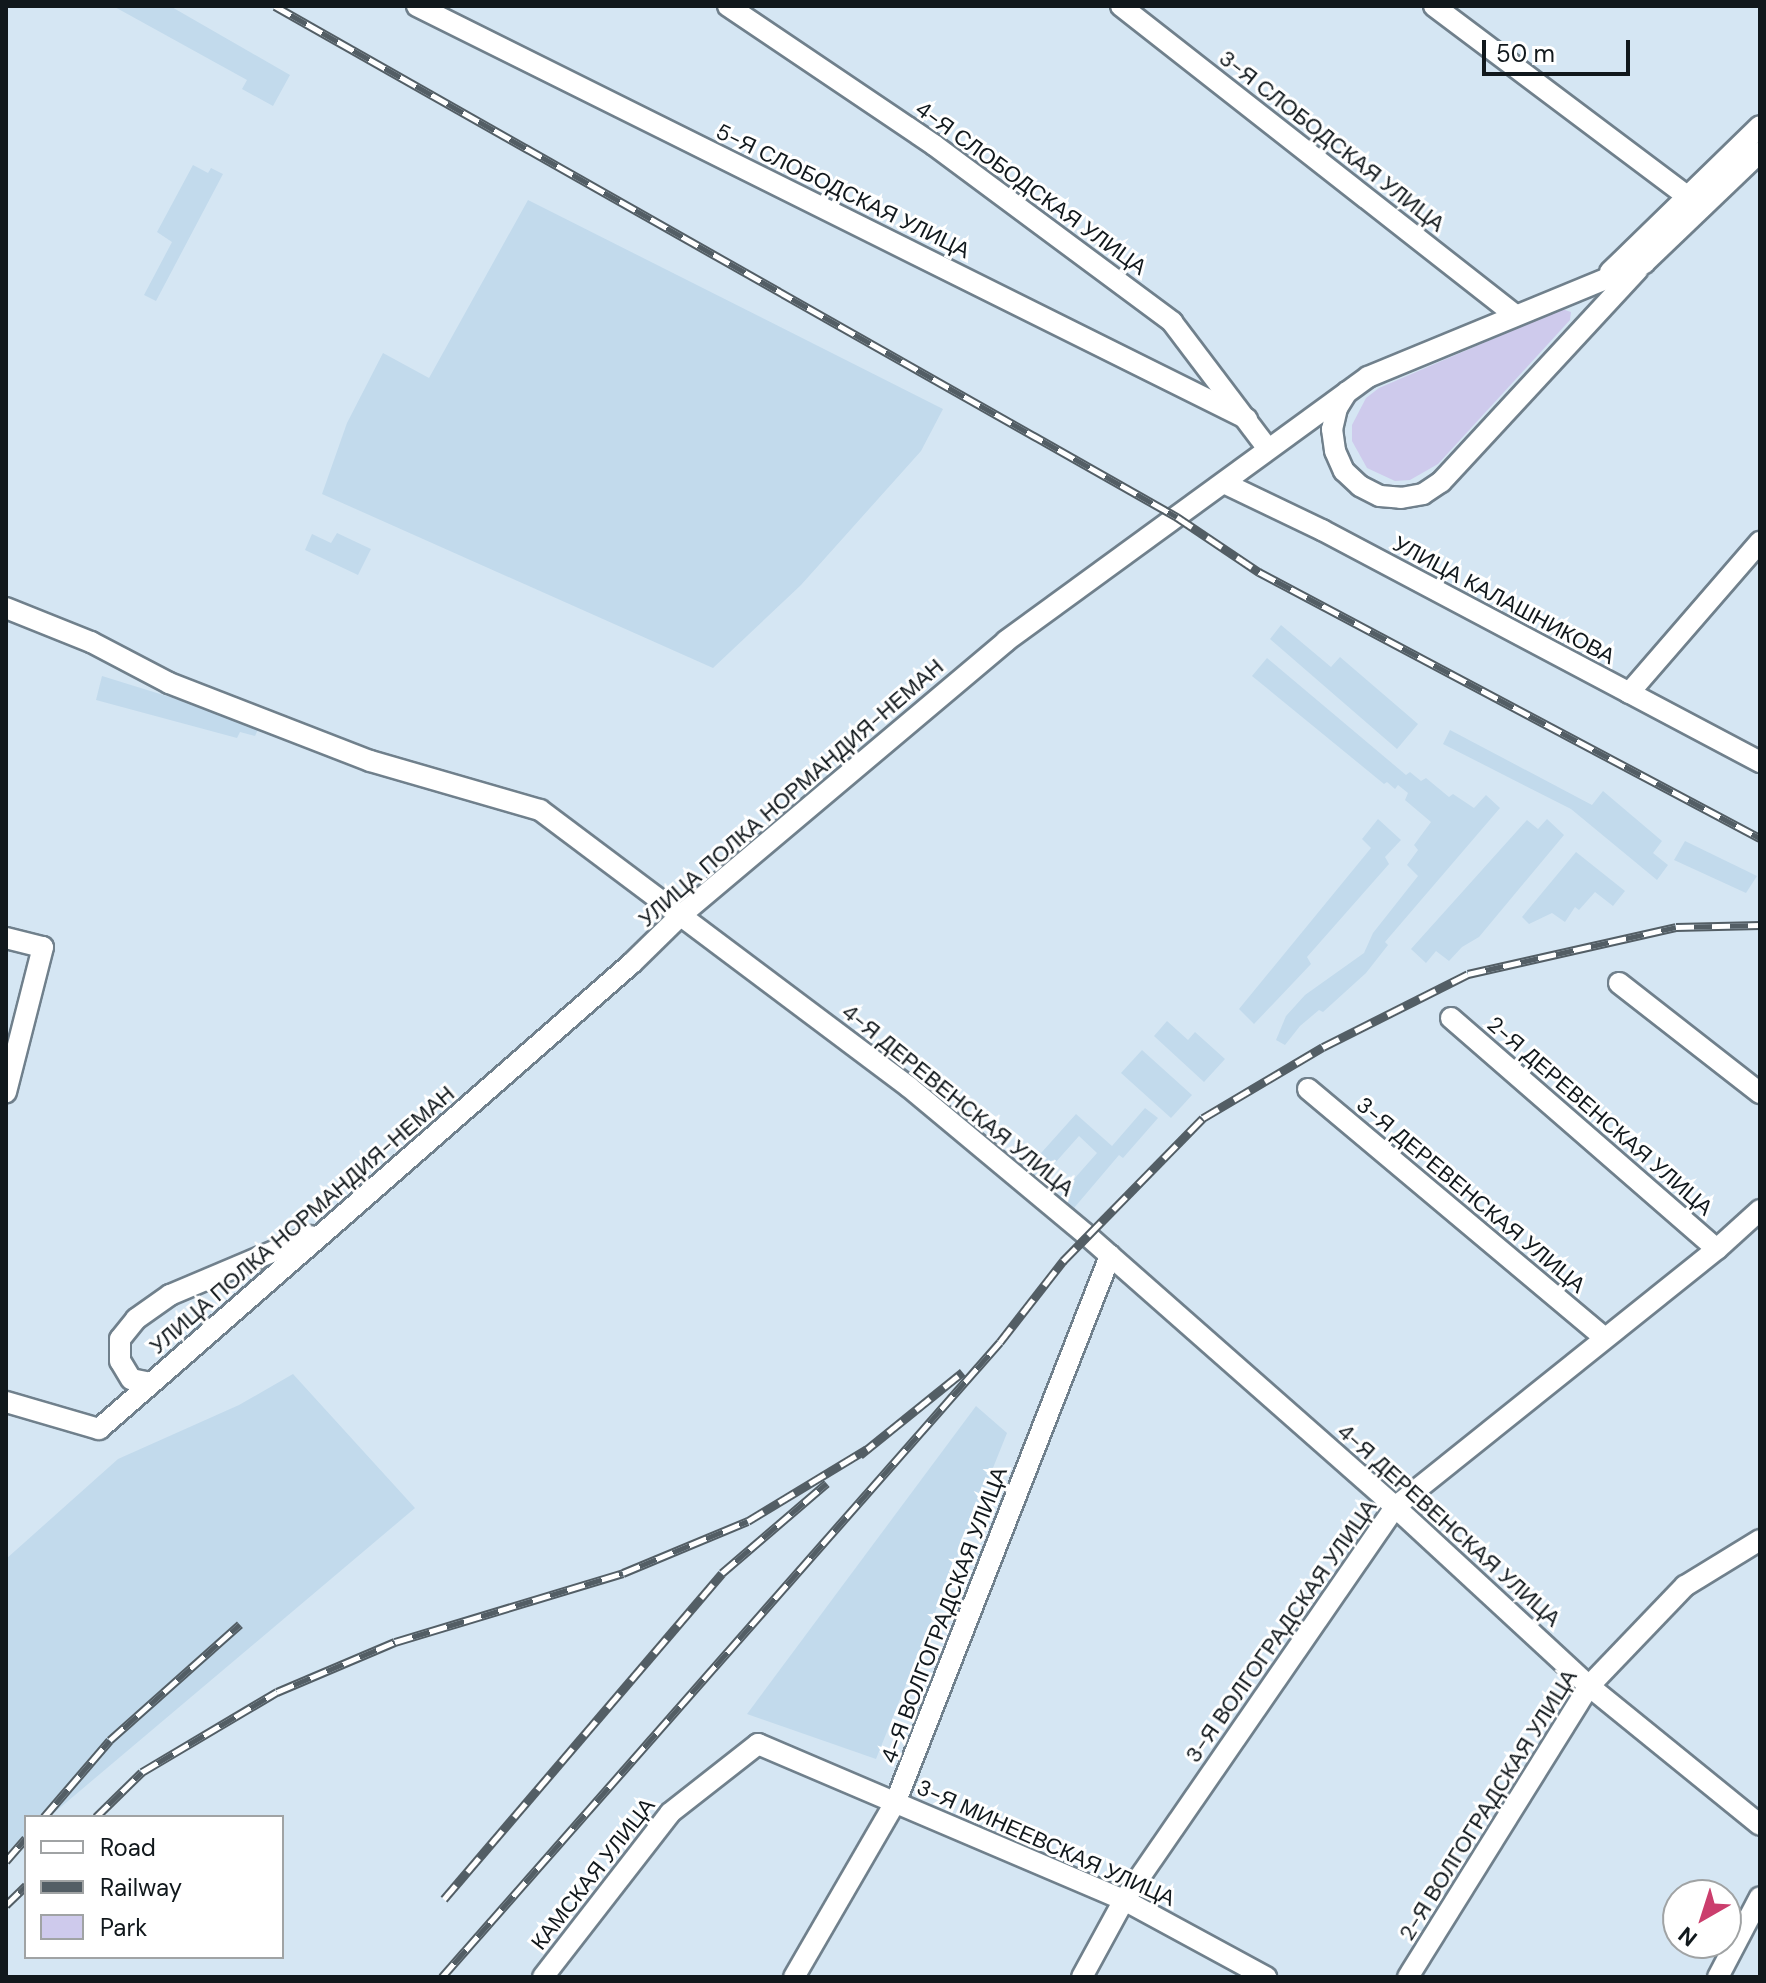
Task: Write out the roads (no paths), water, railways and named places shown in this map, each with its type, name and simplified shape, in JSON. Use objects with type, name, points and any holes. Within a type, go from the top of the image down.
[{"type":"street","name":"5-Я СЛОБОДСКАЯ УЛИЦА","points":[[417,6],[1247,419]]},
{"type":"street","name":"4-Я СЛОБОДСКАЯ УЛИЦА","points":[[728,6],[934,145],[1172,322],[1268,449]]},
{"type":"street","name":"3-Я СЛОБОДСКАЯ УЛИЦА","points":[[1121,6],[1514,314]]},
{"type":"street","points":[[1434,6],[1695,201]]},
{"type":"street","name":"УЛИЦА ПОЛКА НОРМАНДИЯ-НЕМАН","points":[[6,1402],[99,1429],[632,963],[680,916],[1006,641],[1368,377],[1514,314],[1644,263],[1760,126]]},
{"type":"street","name":"УЛИЦА ПОЛКА НОРМАНДИЯ-НЕМАН","points":[[1579,290],[1613,270],[1695,201],[1760,152]]},
{"type":"street","points":[[1348,389],[1337,408],[1332,429],[1335,451],[1344,471],[1360,486],[1380,496],[1401,498],[1423,494],[1441,482],[1644,263]]},
{"type":"street","name":"УЛИЦА КАЛАШНИКОВА","points":[[1224,483],[1322,530],[1760,762]]},
{"type":"street","points":[[1629,693],[1760,542]]},
{"type":"street","name":"4-Я ДЕРЕВЕНСКАЯ УЛИЦА","points":[[6,608],[91,642],[169,683],[370,761],[540,810],[909,1087],[1110,1256],[1395,1507],[1589,1686],[1760,1825]]},
{"type":"street","points":[[6,938],[43,947],[6,1092]]},
{"type":"street","points":[[1619,983],[1760,1093]]},
{"type":"street","name":"2-Я ДЕРЕВЕНСКАЯ УЛИЦА","points":[[1451,1018],[1717,1249]]},
{"type":"street","name":"3-Я ДЕРЕВЕНСКАЯ УЛИЦА","points":[[1308,1089],[1604,1337]]},
{"type":"street","name":"3-Я ВОЛГОГРАДСКАЯ УЛИЦА","points":[[1082,1977],[1124,1900],[1395,1507],[1717,1249],[1760,1210]]},
{"type":"street","points":[[151,1383],[131,1379],[120,1361],[120,1339],[136,1319],[170,1295],[329,1228]]},
{"type":"street","name":"4-Я ВОЛГОГРАДСКАЯ УЛИЦА","points":[[794,1977],[896,1801],[1110,1256]]},
{"type":"street","name":"2-Я ВОЛГОГРАДСКАЯ УЛИЦА","points":[[1408,1977],[1589,1686],[1685,1586],[1760,1540]]},
{"type":"street","name":"3-Я МИНЕЕВСКАЯ УЛИЦА","points":[[758,1744],[1124,1900],[1266,1977]]},
{"type":"street","name":"КАМСКАЯ УЛИЦА","points":[[543,1977],[670,1813],[758,1744]]},
{"type":"street","points":[[1718,1977],[1760,1897]]},
{"type":"railway","points":[[275,6],[1177,517],[1259,572],[1760,838]]},
{"type":"railway","points":[[442,1977],[1000,1342],[1063,1261],[1203,1118],[1323,1047],[1468,974],[1676,927],[1760,925]]},
{"type":"railway","points":[[860,1455],[963,1372]]},
{"type":"railway","points":[[98,1815],[142,1772],[277,1692],[395,1642],[623,1573],[748,1521],[867,1449]]},
{"type":"railway","points":[[444,1899],[722,1573],[827,1483]]},
{"type":"railway","points":[[46,1815],[110,1740],[240,1624]]},
{"type":"railway","points":[[6,1861],[24,1840]]},
{"type":"railway","points":[[6,1905],[24,1888]]}]
